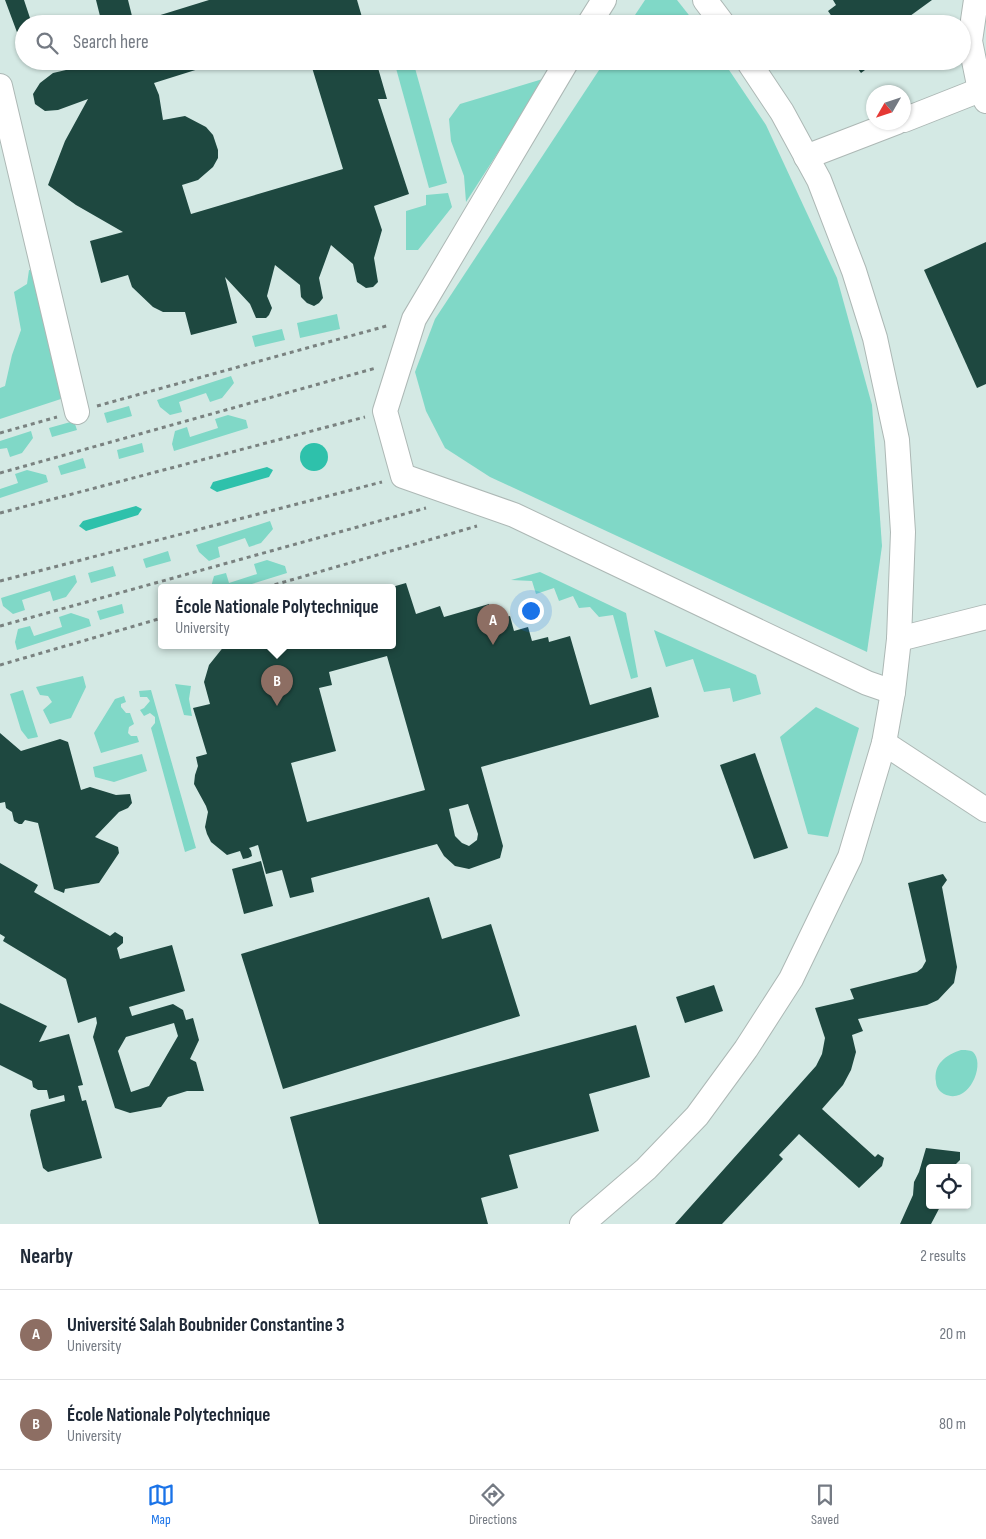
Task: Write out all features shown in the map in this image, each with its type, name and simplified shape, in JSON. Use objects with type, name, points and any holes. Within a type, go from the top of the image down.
[{"type":"lane","points":[[595,15],[604,0]]},
{"type":"lane","points":[[705,0],[716,15]]},
{"type":"lane","points":[[971,34],[976,0]]},
{"type":"lane","points":[[911,118],[983,96],[971,45]]},
{"type":"lane","points":[[562,70],[414,319],[384,411],[403,476],[514,515],[867,683],[893,692]]},
{"type":"lane","points":[[582,1224],[646,1169],[697,1116],[746,1049],[791,979],[850,857],[884,743],[893,692],[899,639],[903,532],[897,440],[875,338],[854,271],[819,180],[782,112],[754,70]]},
{"type":"lane","points":[[0,86],[77,412]]},
{"type":"lane","points":[[806,157],[876,130]]},
{"type":"lane","points":[[899,639],[986,617]]},
{"type":"lane","points":[[884,743],[986,810]]},
{"type":"path","points":[[0,433],[414,319]]},
{"type":"path","points":[[0,473],[400,361]]},
{"type":"path","points":[[0,513],[384,411]]},
{"type":"path","points":[[0,581],[403,476]]},
{"type":"path","points":[[0,626],[462,497]]},
{"type":"path","points":[[277,584],[514,515]]},
{"type":"path","points":[[0,665],[158,619]]},
{"type":"shaded area","points":[[0,0],[986,0],[986,1224],[0,1224]]},
{"type":"shaded area","points":[[645,0],[677,0],[689,15],[635,15]]},
{"type":"shaded area","points":[[396,70],[416,70],[447,183],[429,188]]},
{"type":"shaded area","points":[[599,70],[729,70],[766,125],[837,278],[872,405],[882,546],[867,652],[490,477],[445,448],[426,411],[415,372],[435,319]]},
{"type":"shaded area","points":[[546,78],[466,202],[464,176],[451,141],[449,119],[460,104]]},
{"type":"shaded area","points":[[448,193],[452,207],[418,250],[406,250],[406,211],[426,205],[426,195]]},
{"type":"shaded area","points":[[29,270],[37,271],[67,397],[0,419],[0,388],[5,386],[12,355],[21,330],[14,292],[27,284]]},
{"type":"shaded area","points":[[337,314],[340,329],[300,338],[297,323]]},
{"type":"shaded area","points":[[282,329],[285,340],[255,347],[252,336]]},
{"type":"shaded area","points":[[231,376],[234,383],[222,398],[210,402],[206,393],[179,402],[182,412],[170,415],[160,407],[157,400]]},
{"type":"shaded area","points":[[129,406],[132,416],[107,423],[104,413]]},
{"type":"shaded area","points":[[228,415],[246,420],[248,428],[174,451],[172,444],[175,431],[187,427],[190,437],[218,428],[215,419]]},
{"type":"shaded area","points":[[74,421],[77,430],[52,437],[49,428]]},
{"type":"shaded area","points":[[31,431],[33,438],[22,453],[10,457],[7,448],[0,449],[0,441]]},
{"type":"shaded area","points":[[142,443],[144,452],[119,459],[117,450]]},
{"type":"shaded area","points":[[314,443],[324,447],[328,457],[324,467],[314,471],[304,467],[300,457],[304,447]]},
{"type":"shaded area","points":[[83,458],[86,468],[61,475],[58,466]]},
{"type":"shaded area","points":[[267,467],[273,470],[269,477],[217,492],[210,488],[213,482]]},
{"type":"shaded area","points":[[27,470],[46,475],[48,482],[0,498],[0,489],[18,483],[15,474]]},
{"type":"shaded area","points":[[136,506],[142,509],[138,515],[86,531],[79,526],[83,521]]},
{"type":"shaded area","points":[[270,521],[273,529],[261,543],[249,547],[245,538],[218,547],[220,557],[209,561],[199,552],[196,545]]},
{"type":"shaded area","points":[[168,551],[171,561],[146,568],[143,559]]},
{"type":"shaded area","points":[[267,560],[285,566],[287,573],[252,584],[212,584],[214,576],[226,573],[229,583],[257,574],[254,564]]},
{"type":"shaded area","points":[[113,566],[116,576],[91,583],[88,573]]},
{"type":"shaded area","points":[[540,572],[626,613],[638,677],[631,679],[613,615],[599,617],[590,607],[579,608],[573,596],[559,601],[554,588],[536,594],[532,581],[511,580]]},
{"type":"shaded area","points":[[75,575],[77,582],[66,597],[53,601],[50,591],[22,600],[25,610],[13,614],[3,606],[1,598]]},
{"type":"shaded area","points":[[122,604],[124,613],[100,620],[97,611]]},
{"type":"shaded area","points":[[71,613],[89,619],[91,626],[17,650],[15,642],[18,629],[30,626],[34,636],[62,627],[59,617]]},
{"type":"shaded area","points":[[654,630],[756,675],[761,694],[733,702],[730,688],[704,692],[693,659],[666,667]]},
{"type":"shaded area","points":[[83,676],[86,687],[71,718],[50,724],[43,710],[52,702],[48,696],[40,695],[36,687]]},
{"type":"shaded area","points":[[175,684],[191,686],[189,699],[192,716],[184,715]]},
{"type":"shaded area","points":[[23,690],[38,737],[28,739],[21,730],[10,694]]},
{"type":"shaded area","points":[[151,690],[196,848],[185,852],[151,728],[155,723],[155,717],[150,713],[144,716],[140,710],[150,701],[147,697],[140,697],[139,691]]},
{"type":"shaded area","points":[[124,696],[126,702],[121,704],[121,707],[126,713],[130,713],[134,724],[129,727],[128,733],[131,736],[137,736],[139,742],[101,753],[94,733],[115,699]]},
{"type":"shaded area","points":[[816,707],[859,728],[828,837],[808,834],[780,737]]},
{"type":"shaded area","points":[[142,754],[147,771],[114,782],[95,777],[93,767]]},
{"type":"shaded area","points":[[961,1050],[973,1052],[977,1058],[976,1074],[973,1082],[961,1094],[953,1096],[944,1094],[937,1086],[937,1070],[942,1061]]},
{"type":"building","points":[[5,0],[24,0],[29,15],[15,15],[15,27]]},
{"type":"building","points":[[96,0],[128,0],[132,15],[100,15]]},
{"type":"building","points":[[209,0],[357,0],[361,15],[160,15]]},
{"type":"building","points":[[833,0],[932,0],[911,15],[831,15],[828,11],[836,5]]},
{"type":"building","points":[[66,70],[195,70],[154,83],[159,95],[163,120],[185,116],[206,127],[213,135],[218,150],[218,158],[213,167],[198,180],[182,185],[191,214],[343,169],[313,70],[379,70],[387,99],[378,99],[409,194],[374,206],[382,230],[374,258],[378,282],[373,287],[366,288],[357,282],[353,264],[331,245],[319,278],[323,298],[319,303],[314,306],[307,303],[301,297],[300,285],[275,265],[267,296],[272,308],[266,318],[256,318],[250,304],[225,277],[237,323],[191,335],[185,312],[163,312],[153,307],[132,287],[128,275],[101,283],[90,241],[123,232],[76,205],[48,185],[65,141],[88,99],[58,110],[45,111],[35,104],[33,94],[40,83],[53,73]]},
{"type":"building","points":[[986,242],[986,384],[977,388],[924,270]]},
{"type":"building","points":[[406,583],[416,614],[440,606],[444,617],[489,604],[494,620],[510,616],[514,631],[528,627],[532,641],[548,637],[549,642],[570,636],[590,705],[651,687],[659,717],[481,767],[503,846],[500,858],[469,869],[455,866],[444,856],[437,844],[311,878],[314,892],[290,898],[282,870],[266,874],[258,845],[249,848],[252,856],[243,859],[240,851],[227,855],[211,842],[207,834],[205,827],[208,812],[194,784],[198,766],[196,757],[207,754],[193,708],[210,704],[204,682],[209,665],[222,649],[396,649],[396,586]],"holes":[[[387,656],[425,790],[307,822],[291,763],[336,751],[319,688],[332,685],[329,672]],[[468,804],[478,834],[477,840],[469,846],[462,843],[455,836],[449,809]]]},
{"type":"building","points":[[0,733],[21,751],[60,739],[68,742],[81,790],[90,787],[116,795],[130,794],[132,803],[128,808],[119,812],[95,837],[118,847],[119,853],[99,883],[65,889],[64,893],[54,889],[38,823],[25,820],[22,824],[19,824],[14,821],[12,812],[6,808],[5,802],[0,803]]},
{"type":"building","points":[[755,753],[788,848],[754,859],[720,765]]},
{"type":"building","points":[[261,861],[273,906],[244,914],[232,869]]},
{"type":"building","points":[[0,863],[38,885],[34,892],[110,936],[115,932],[123,937],[123,943],[117,948],[120,959],[172,945],[185,991],[129,1007],[132,1016],[173,1004],[183,1010],[186,1020],[193,1018],[199,1040],[190,1059],[196,1062],[204,1091],[187,1091],[168,1097],[161,1107],[130,1113],[115,1108],[93,1037],[97,1023],[96,1017],[78,1023],[66,979],[3,941],[5,937],[0,934]],"holes":[[[174,1023],[178,1036],[149,1086],[131,1092],[118,1051],[126,1037]]]},
{"type":"building","points":[[943,874],[947,880],[942,887],[957,967],[954,983],[938,1000],[927,1005],[858,1019],[863,1031],[852,1035],[856,1052],[851,1070],[843,1085],[822,1109],[875,1157],[878,1154],[884,1158],[882,1166],[859,1188],[799,1134],[779,1155],[783,1159],[722,1224],[675,1224],[816,1066],[822,1054],[825,1038],[815,1008],[854,999],[850,989],[917,972],[922,968],[926,961],[908,883]]},
{"type":"building","points":[[429,897],[442,939],[491,924],[520,1016],[283,1089],[241,954]]},
{"type":"building","points":[[714,985],[723,1011],[685,1023],[676,997]]},
{"type":"building","points":[[0,1003],[47,1026],[39,1042],[69,1034],[83,1085],[78,1086],[82,1101],[86,1100],[102,1158],[48,1172],[43,1168],[30,1115],[31,1110],[65,1101],[64,1095],[49,1099],[47,1090],[38,1090],[33,1087],[32,1081],[0,1065]]},
{"type":"building","points":[[636,1025],[650,1077],[589,1094],[599,1131],[509,1155],[518,1188],[481,1198],[488,1224],[319,1224],[290,1117]]},
{"type":"building","points":[[926,1148],[960,1152],[960,1160],[956,1164],[926,1164],[926,1209],[939,1209],[931,1224],[900,1224],[913,1195],[914,1182]]},
{"type":"place","name":"Université Salah Boubnider Constantine 3","points":[[493,645]]},
{"type":"place","name":"École Nationale Polytechnique","points":[[277,706]]}]
